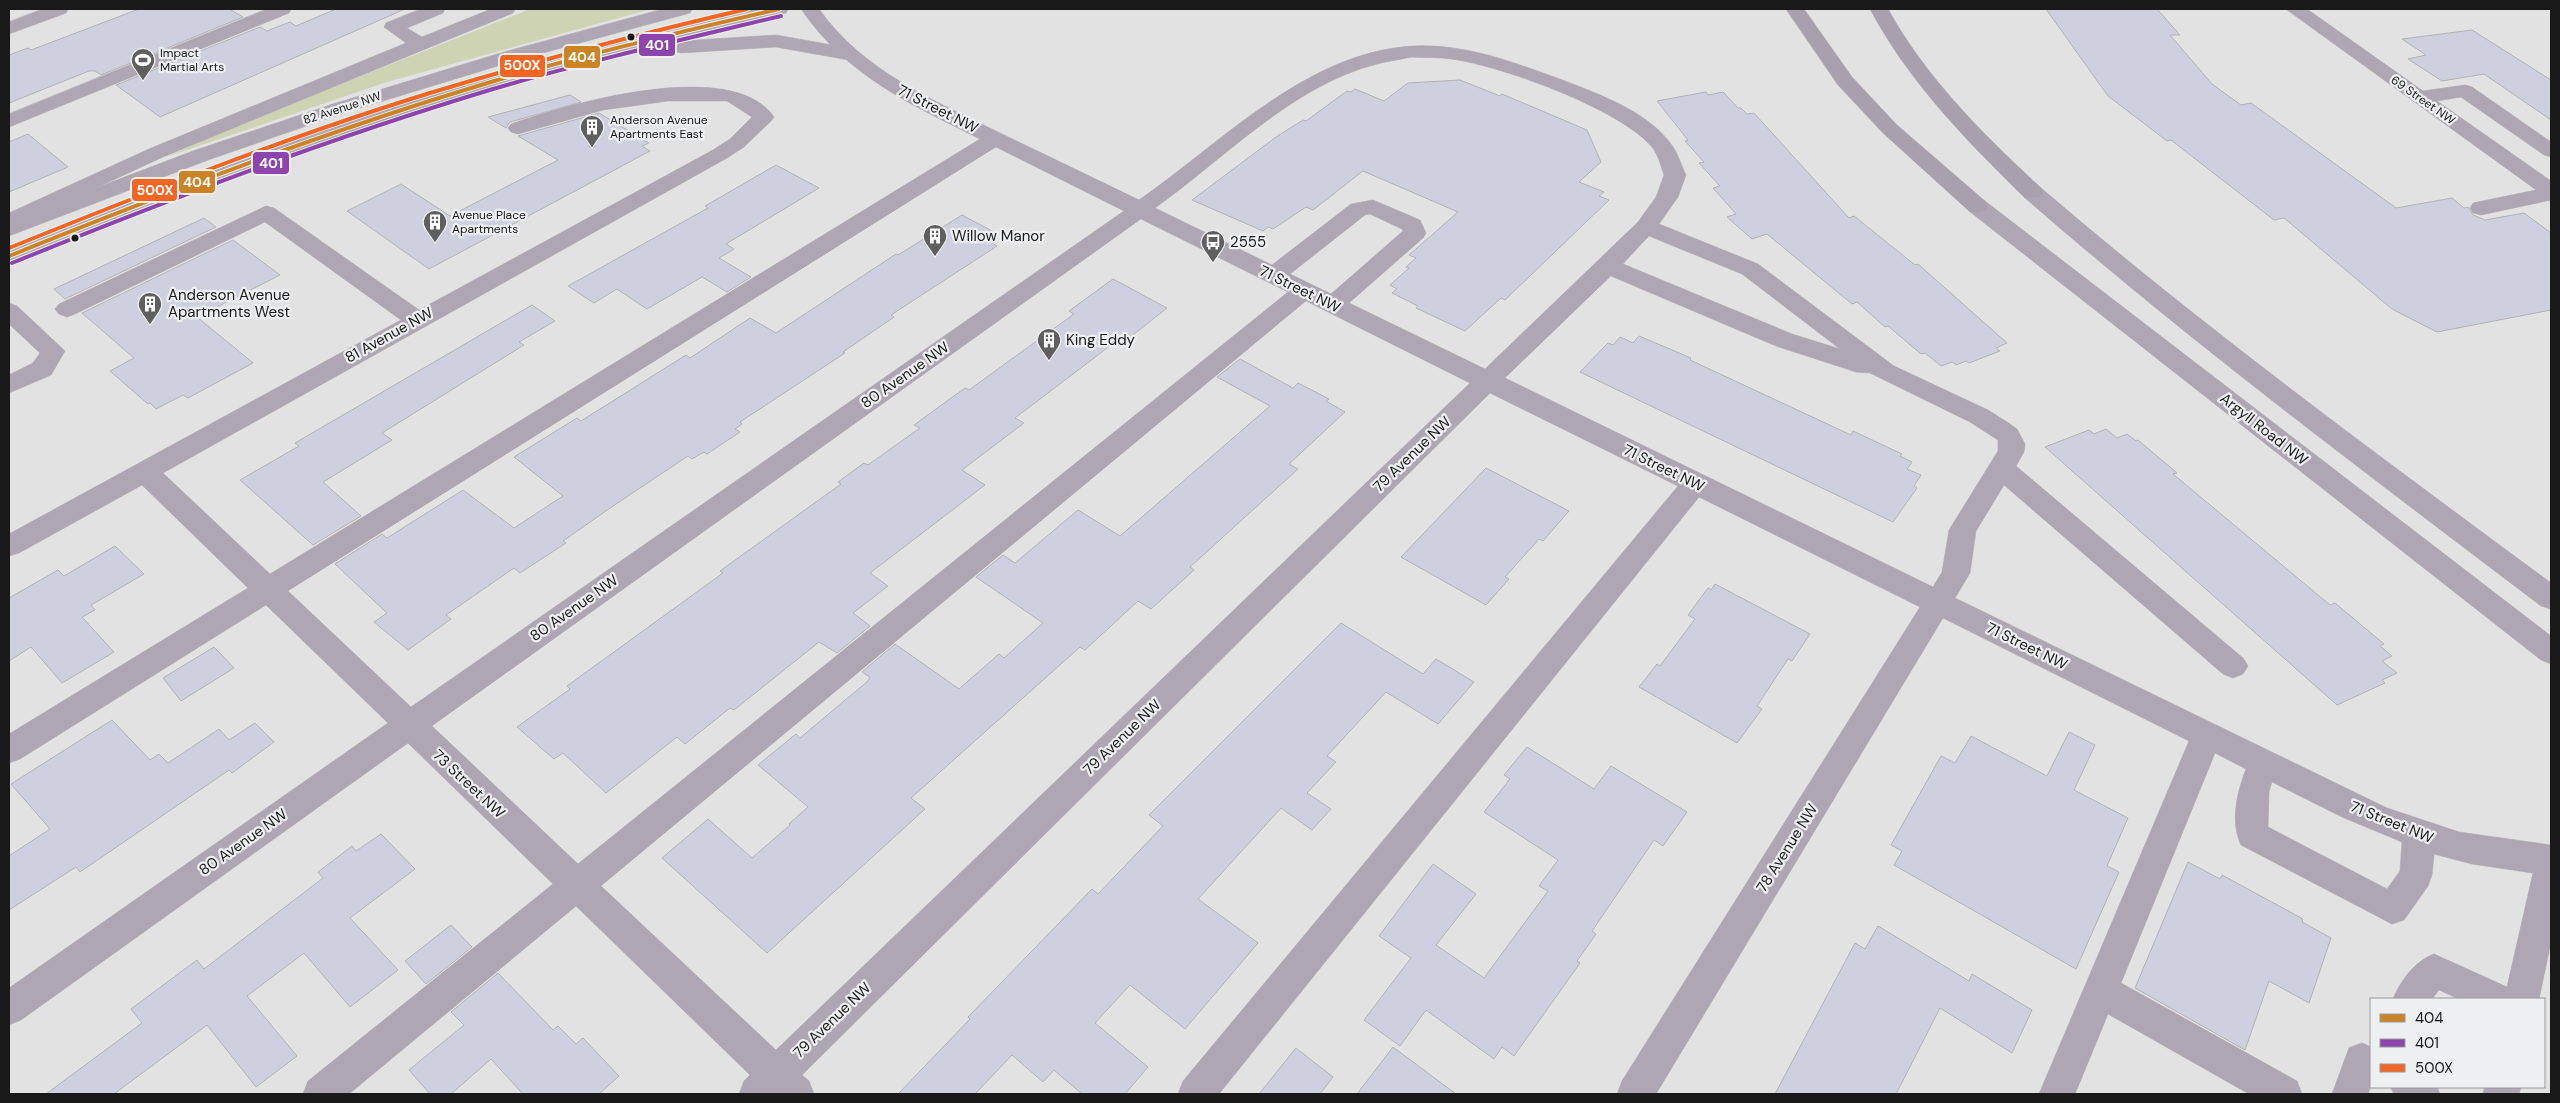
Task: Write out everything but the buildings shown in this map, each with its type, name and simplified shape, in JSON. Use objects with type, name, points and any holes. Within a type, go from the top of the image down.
[{"type":"highway","points":[[1794,9],[1845,81],[1890,129],[1977,206]]},
{"type":"highway","points":[[1878,9],[1893,38],[1948,110],[2032,192]]},
{"type":"main road","name":"82 Avenue NW","points":[[9,229],[228,146],[380,95],[498,58],[682,9]]},
{"type":"main road","name":"82 Avenue NW","points":[[9,256],[140,203],[281,151],[458,92],[587,56],[779,9]]},
{"type":"main road","points":[[587,56],[696,45],[776,41],[849,54]]},
{"type":"main road","points":[[2032,192],[2139,283],[2230,356],[2551,598]]},
{"type":"main road","name":"Argyll Road NW","points":[[1977,206],[2551,652]]},
{"type":"street","points":[[9,28],[59,9]]},
{"type":"street","points":[[9,121],[282,9]]},
{"type":"street","points":[[420,44],[393,27],[436,9]]},
{"type":"street","name":"71 Street NW","points":[[810,9],[849,54],[886,82],[1273,276],[2264,763],[2361,810],[2419,834],[2473,850],[2551,860]]},
{"type":"street","name":"69 Street NW","points":[[2295,9],[2551,193]]},
{"type":"street","name":"82 Avenue NW","points":[[9,221],[156,153],[499,10]]},
{"type":"street","name":"80 Avenue NW","points":[[9,1008],[1140,209],[1303,88],[1355,63],[1410,53],[1449,53],[1506,66],[1582,95],[1630,119],[1662,146],[1675,175],[1667,197],[1646,227]]},
{"type":"street","points":[[2419,97],[2465,91],[2551,151]]},
{"type":"street","name":"81 Avenue NW","points":[[9,546],[720,154],[737,143],[764,117],[742,99],[726,94],[664,95],[591,105],[560,113],[518,128]]},
{"type":"street","points":[[9,750],[995,138]]},
{"type":"street","points":[[2481,208],[2551,193]]},
{"type":"street","points":[[1273,276],[1359,209],[1373,207],[1412,225],[1415,233],[1332,304]]},
{"type":"street","points":[[67,309],[266,213],[417,320]]},
{"type":"street","points":[[1646,227],[1750,269],[1885,372]]},
{"type":"street","name":"79 Avenue NW","points":[[776,1088],[1487,381],[1608,266],[1646,227]]},
{"type":"street","points":[[1608,266],[1784,340],[1885,372]]},
{"type":"street","points":[[321,1094],[1304,291]]},
{"type":"street","points":[[9,311],[53,351],[42,368],[9,385]]},
{"type":"street","name":"78 Avenue NW","points":[[1635,1094],[1956,573],[1963,530],[2011,452],[2012,444],[2008,435],[1979,416],[1885,372]]},
{"type":"street","points":[[2001,468],[2233,666]]},
{"type":"street","name":"73 Street NW","points":[[144,471],[408,726],[577,885],[776,1088]]},
{"type":"street","points":[[1196,1094],[1695,483]]},
{"type":"street","points":[[2057,1094],[2207,735]]},
{"type":"street","points":[[2264,763],[2253,792],[2252,835],[2392,909],[2416,875],[2419,834]]},
{"type":"street","points":[[2522,998],[2551,865]]},
{"type":"street","points":[[2411,998],[2434,970],[2494,998]]},
{"type":"street","points":[[2101,990],[2284,1094]]},
{"type":"street","points":[[2350,1094],[2368,1059]]},
{"type":"street","points":[[2411,1088],[2422,1094]]},
{"type":"green space","points":[[530,9],[651,9],[387,82],[166,157],[302,100]]},
{"type":"transit line","name":"500X","points":[[9,248],[187,178],[368,113],[553,57],[747,9]]},
{"type":"transit line","name":"404","points":[[9,256],[248,163],[430,101],[599,52],[779,9]]},
{"type":"transit line","name":"401","points":[[12,263],[251,170],[432,108],[564,69],[781,16]]},
{"type":"place","name":"Impact Martial Arts","points":[[143,81]]},
{"type":"place","name":"Anderson Avenue Apartments East","points":[[592,148]]},
{"type":"place","name":"Avenue Place Apartments","points":[[435,243]]},
{"type":"place","name":"Willow Manor","points":[[935,257]]},
{"type":"place","name":"2555","points":[[1213,263]]},
{"type":"place","name":"Anderson Avenue Apartments West","points":[[150,325]]},
{"type":"place","name":"King Eddy","points":[[1049,361]]}]
